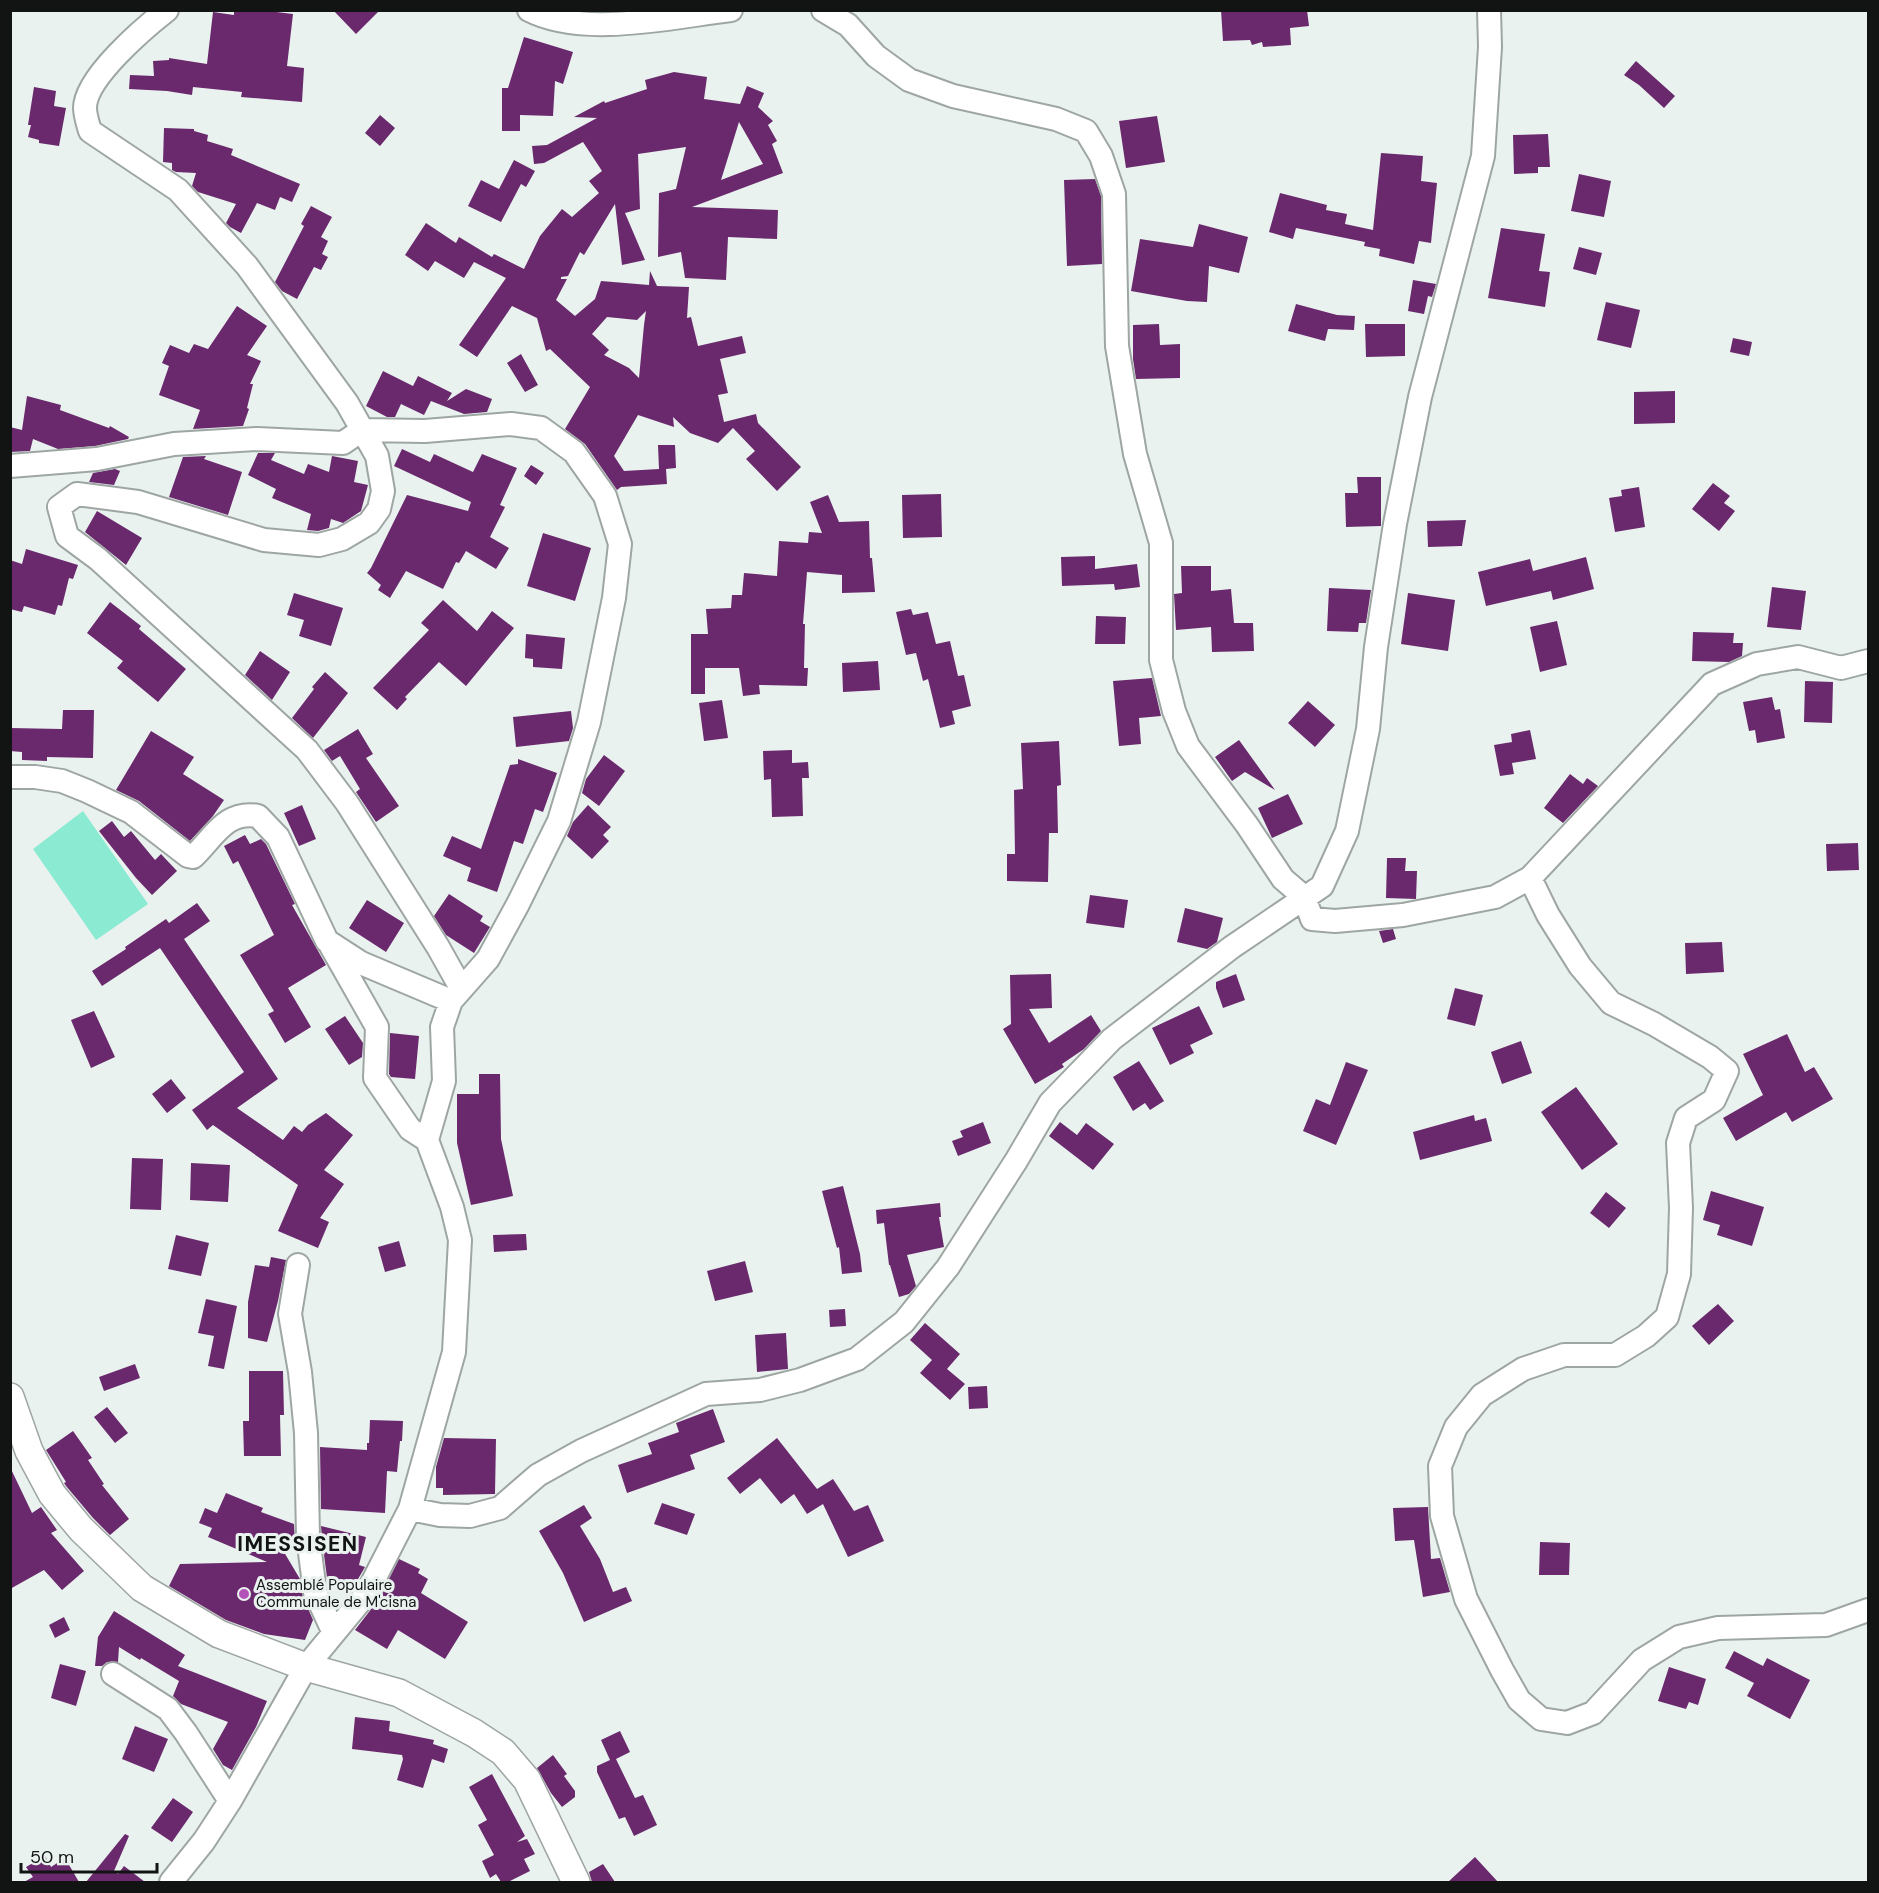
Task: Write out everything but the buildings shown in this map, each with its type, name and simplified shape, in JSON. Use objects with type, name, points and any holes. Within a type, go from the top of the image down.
[{"type":"street","points":[[167,10],[135,36],[95,81],[85,107],[90,131],[178,190],[247,267],[347,403],[378,456],[383,491],[380,509],[369,523],[342,539],[319,545],[264,540],[138,502],[77,494],[59,507],[67,536],[98,559],[307,750],[347,803],[438,947],[456,995]]},
{"type":"street","points":[[529,10],[544,18],[602,25],[731,10]]},
{"type":"street","points":[[823,10],[848,25],[876,56],[909,80],[954,96],[1056,119],[1086,131],[1101,156],[1114,194],[1117,346],[1135,454],[1161,543],[1161,660],[1174,711],[1188,746],[1247,825],[1283,879],[1304,897],[1312,919],[1335,921],[1403,915],[1495,897],[1530,878],[1712,684],[1757,664],[1798,657],[1841,668],[1869,661]]},
{"type":"street","points":[[410,1509],[440,1515],[470,1516],[500,1508],[538,1475],[581,1451],[706,1394],[760,1390],[800,1380],[857,1359],[904,1322],[948,1267],[1017,1161],[1050,1103],[1112,1040],[1232,946],[1322,886],[1347,831],[1368,729],[1376,647],[1395,524],[1420,398],[1483,156],[1490,47],[1489,10]]},
{"type":"street","points":[[10,466],[97,459],[174,444],[257,439],[343,443],[362,430],[425,431],[511,424],[541,428],[574,452],[605,496],[620,544],[614,598],[589,722],[559,821],[488,959],[456,995],[442,1027],[444,1081],[427,1140],[452,1207],[460,1240],[454,1352],[410,1509],[367,1593],[306,1667],[230,1801],[204,1841],[171,1882]]},
{"type":"street","points":[[10,777],[35,777],[62,781],[87,791],[131,812],[188,856],[193,856],[224,823],[239,815],[258,816],[278,837],[327,941],[377,1027],[375,1078],[410,1129],[427,1140]]},
{"type":"street","points":[[1530,878],[1548,915],[1581,966],[1611,1003],[1710,1056],[1727,1071],[1714,1100],[1686,1118],[1678,1143],[1682,1208],[1679,1274],[1667,1317],[1646,1336],[1615,1355],[1564,1355],[1523,1369],[1482,1395],[1456,1427],[1440,1466],[1442,1516],[1466,1599],[1520,1700],[1541,1719],[1567,1723],[1593,1713],[1642,1660],[1678,1637],[1718,1628],[1826,1625],[1869,1610]]},
{"type":"street","points":[[327,941],[361,963],[456,995]]},
{"type":"street","points":[[298,1265],[291,1314],[306,1433],[308,1537],[315,1592],[334,1633]]},
{"type":"street","points":[[10,1397],[29,1451],[52,1494],[81,1529],[142,1588],[219,1634],[306,1667],[399,1693],[474,1733],[503,1752],[526,1780],[576,1882]]},
{"type":"street","points":[[113,1674],[168,1709],[230,1801]]},
{"type":"green space","points":[[83,811],[148,904],[96,940],[33,849]]},
{"type":"place","name":"Assemblé Populaire Communale de M'cisna","points":[[244,1594]]},
{"type":"district","name":"IMESSISEN","points":[[298,1544]]}]
